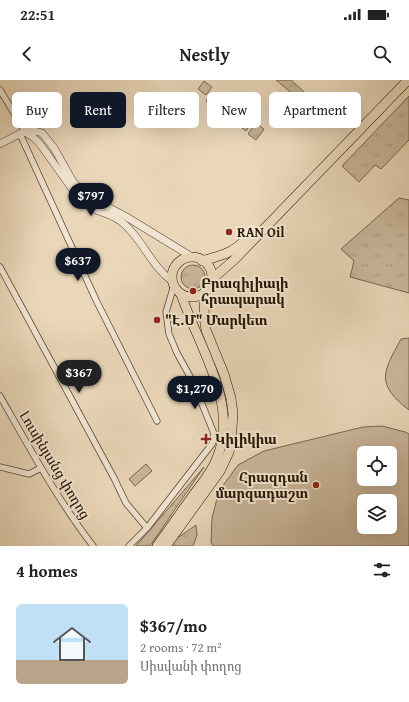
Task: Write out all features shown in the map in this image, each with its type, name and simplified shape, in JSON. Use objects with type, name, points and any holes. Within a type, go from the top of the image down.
[{"type":"main road","points":[[202,261],[225,255],[236,249],[400,80]]},
{"type":"main road","points":[[211,280],[234,260],[408,80]]},
{"type":"main road","points":[[156,546],[208,474],[217,459],[223,437],[223,408],[220,394],[212,370],[181,294],[173,283],[172,275],[176,265],[186,258],[202,261],[210,269],[211,280],[209,286],[201,295],[191,297],[181,294]]},
{"type":"main road","points":[[166,546],[220,471],[229,452],[231,442],[233,414],[231,398],[224,374],[206,330],[204,316],[205,291]]},
{"type":"street","points":[[0,90],[22,133],[96,300],[157,421]]},
{"type":"street","points":[[0,144],[22,133],[35,131],[42,133],[54,148],[72,180],[83,194],[125,216],[192,258]]},
{"type":"street","points":[[22,133],[33,137],[40,144],[78,197],[85,203],[118,219],[124,224],[164,276],[173,283],[166,312],[168,334],[193,382],[213,431],[214,438],[212,444],[147,528],[128,546]]},
{"type":"street","points":[[0,266],[126,503],[147,528]]},
{"type":"street","name":"Լուսինյանց փողոց","points":[[0,396],[41,468],[92,546]]},
{"type":"street","points":[[0,467],[28,474],[41,468]]},
{"type":"green space","points":[[276,80],[291,80],[304,92],[290,92]]},
{"type":"green space","points":[[204,81],[212,87],[206,95],[198,89]]},
{"type":"green space","points":[[409,96],[409,140],[381,169],[375,165],[359,182],[342,166]]},
{"type":"green space","points":[[261,127],[264,129],[256,140],[248,134],[252,128],[261,128]]},
{"type":"green space","points":[[399,198],[409,200],[409,293],[350,277],[354,261],[341,249]]},
{"type":"green space","points":[[193,265],[202,268],[205,277],[202,286],[193,289],[184,286],[181,277],[184,268]]},
{"type":"green space","points":[[409,338],[409,410],[391,393],[387,385],[386,377],[390,360],[401,339]]},
{"type":"green space","name":"Հրազդան մարզադաշտ","points":[[382,426],[409,434],[409,546],[213,546],[211,542],[212,518],[219,491],[238,465],[264,451],[363,427]]},
{"type":"green space","points":[[146,464],[152,471],[135,486],[129,479]]},
{"type":"green space","points":[[204,467],[150,546],[136,546]]},
{"type":"green space","points":[[196,525],[197,535],[193,546],[171,546],[176,539]]},
{"type":"place","name":"RAN Oil","points":[[229,232]]},
{"type":"place","name":"Բրազիլիայի հրապարակ","points":[[193,291]]},
{"type":"place","name":"\"Է.Մ\" Մարկետ","points":[[157,320]]},
{"type":"place","name":"Կիլիկիա","points":[[206,439]]},
{"type":"place","name":"Հրազդան մարզադաշտ","points":[[316,485]]}]
